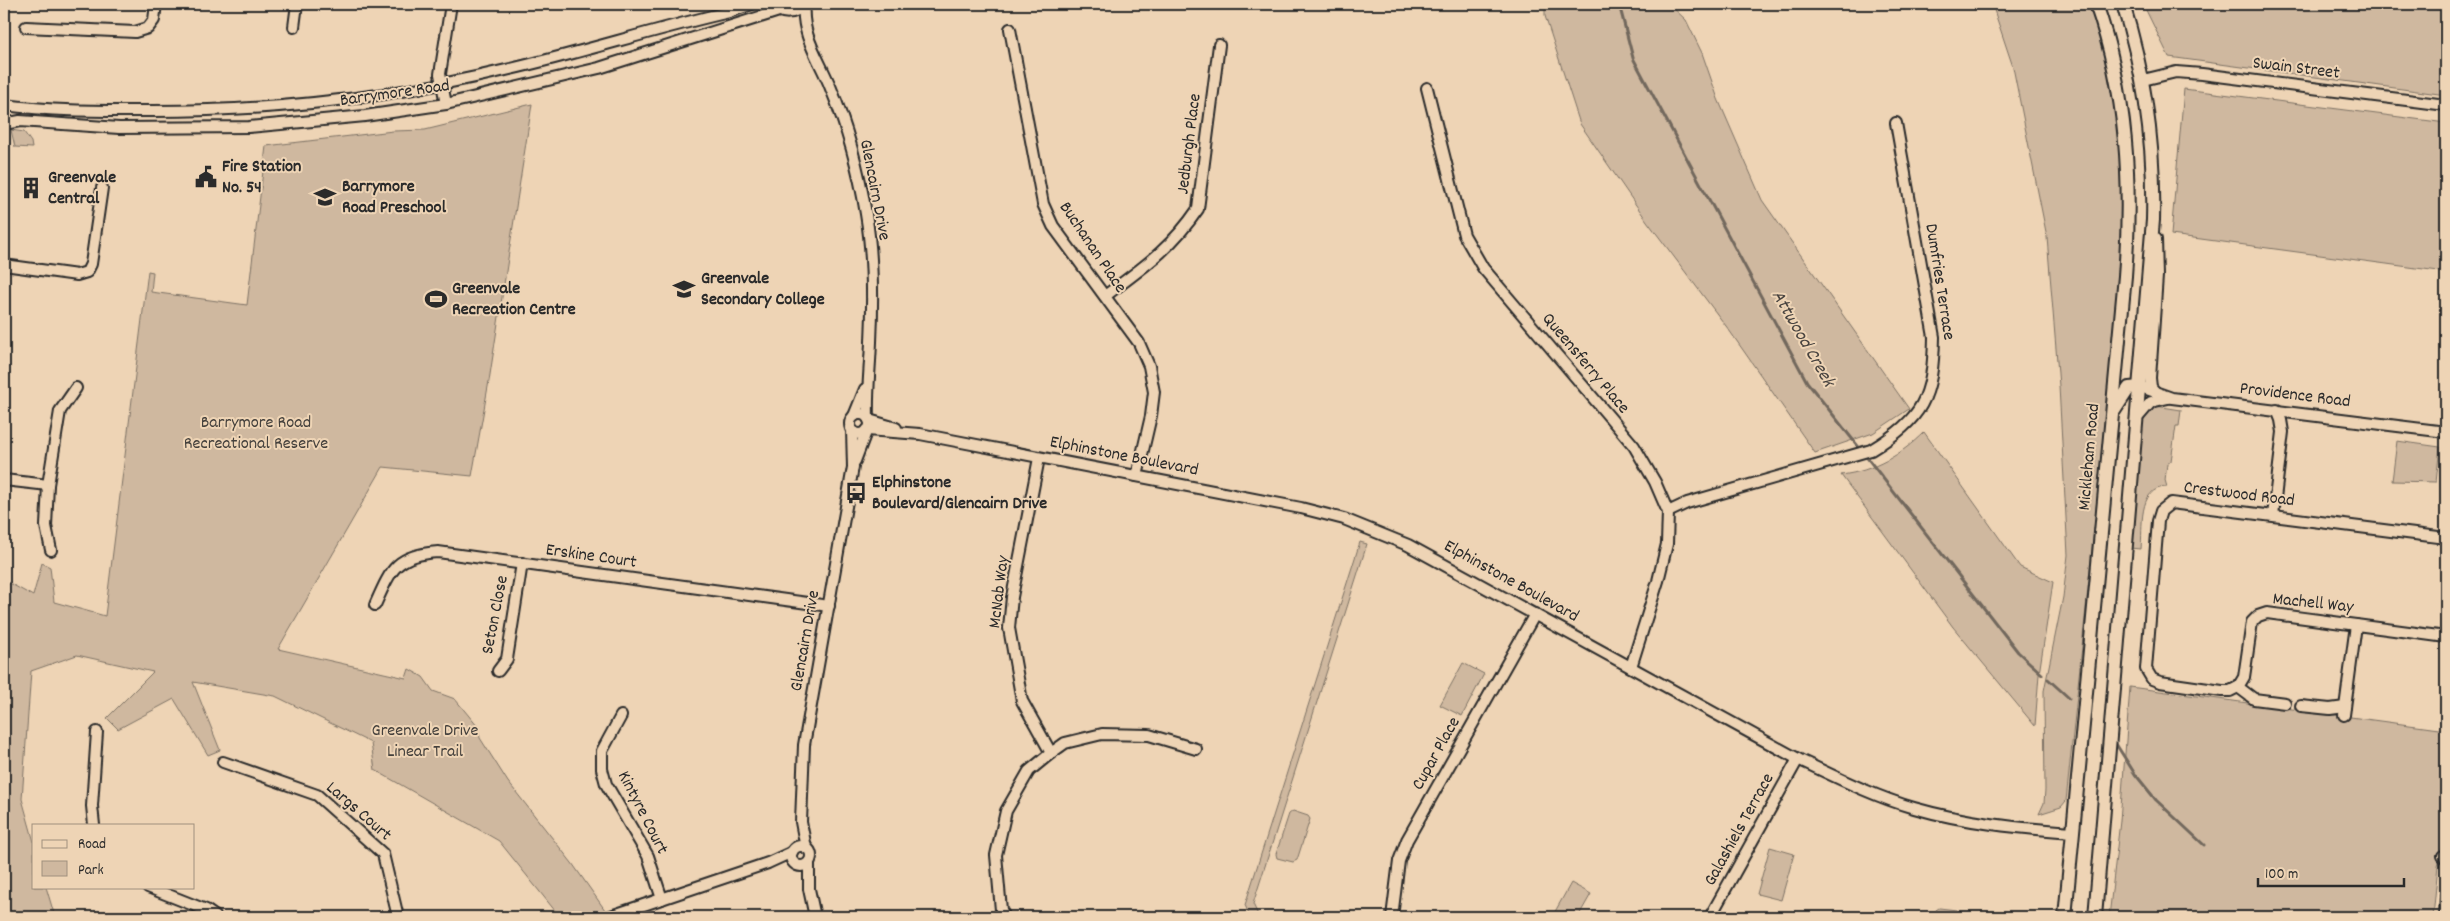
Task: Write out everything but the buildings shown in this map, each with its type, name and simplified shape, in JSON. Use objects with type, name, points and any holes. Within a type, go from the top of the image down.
[{"type":"main road","name":"Mickleham Road","points":[[2065,917],[2128,241],[2128,153],[2119,84],[2096,4]]},
{"type":"main road","points":[[2094,917],[2139,416],[2154,220],[2153,157],[2143,80],[2123,4]]},
{"type":"main road","points":[[2112,415],[2120,398],[2129,388],[2141,388]]},
{"type":"street","points":[[26,26],[135,32],[148,28],[154,20],[156,4]]},
{"type":"street","points":[[294,26],[297,4]]},
{"type":"street","points":[[446,104],[441,84],[450,4]]},
{"type":"street","name":"Barrymore Road","points":[[4,105],[99,111],[237,110],[355,100],[506,70],[729,12],[752,4]]},
{"type":"street","name":"Barrymore Road","points":[[4,124],[20,121],[119,128],[249,127],[322,121],[446,104],[599,68],[779,9],[799,10],[804,4]]},
{"type":"street","name":"Glencairn Drive","points":[[804,4],[802,18],[814,54],[830,85],[850,141],[866,214],[871,276],[871,341],[866,386],[868,419]]},
{"type":"street","name":"Glencairn Drive","points":[[779,9],[797,20],[809,38]]},
{"type":"street","name":"Buchanan Place","points":[[1010,29],[1043,204],[1053,226],[1139,343],[1149,366],[1154,392],[1151,416],[1137,476]]},
{"type":"street","name":"Jedburgh Place","points":[[1105,296],[1167,248],[1198,209],[1219,45]]},
{"type":"street","name":"Swain Street","points":[[2143,80],[2176,72],[2202,74],[2446,105]]},
{"type":"street","name":"Queensferry Place","points":[[1427,88],[1464,236],[1478,260],[1634,446],[1655,482],[1668,512],[1667,544],[1632,667]]},
{"type":"street","name":"Dumfries Terrace","points":[[1668,512],[1687,502],[1871,450],[1895,436],[1914,419],[1927,395],[1933,368],[1934,337],[1896,123]]},
{"type":"street","points":[[4,265],[77,275],[87,272],[91,264],[102,188]]},
{"type":"street","points":[[2154,220],[2157,276],[2150,378],[2151,387],[2156,392]]},
{"type":"street","name":"Glencairn Drive","points":[[854,416],[866,386]]},
{"type":"street","points":[[52,550],[46,526],[48,485],[60,412],[76,388]]},
{"type":"street","name":"Providence Road","points":[[2141,388],[2172,398],[2446,432]]},
{"type":"street","points":[[2139,416],[2154,401],[2172,398]]},
{"type":"street","points":[[2273,515],[2282,432],[2281,420],[2277,410]]},
{"type":"street","points":[[863,414],[868,419],[867,431],[857,434],[852,430],[850,424],[854,416],[863,414]]},
{"type":"street","name":"Elphinstone Boulevard","points":[[868,419],[907,432],[1137,476],[1344,519],[1408,545],[1798,759],[1856,787],[1920,810],[2002,826],[2072,832]]},
{"type":"street","name":"Glencairn Drive","points":[[809,888],[794,858],[801,822],[804,745],[853,467],[852,430]]},
{"type":"street","name":"Glencairn Drive","points":[[853,467],[867,431]]},
{"type":"street","name":"Elphinstone Boulevard","points":[[867,431],[907,432]]},
{"type":"street","name":"McNab Way","points":[[1039,458],[1012,597],[1009,628],[1022,701],[1051,753]]},
{"type":"street","points":[[4,480],[48,485]]},
{"type":"street","name":"Crestwood Road","points":[[2238,688],[2222,691],[2160,682],[2152,679],[2147,672],[2146,665],[2158,521],[2161,511],[2166,506],[2175,503],[2446,538]]},
{"type":"street","name":"Erskine Court","points":[[375,605],[387,578],[399,563],[416,554],[438,552],[829,606]]},
{"type":"street","name":"Seton Close","points":[[498,671],[507,659],[522,563]]},
{"type":"street","name":"Cupar Place","points":[[1392,917],[1400,861],[1407,840],[1535,614]]},
{"type":"street","name":"Machell Way","points":[[2238,688],[2244,677],[2250,627],[2258,616],[2271,614],[2446,637]]},
{"type":"street","points":[[2301,706],[2345,711],[2356,625]]},
{"type":"street","points":[[2238,688],[2254,699],[2285,703]]},
{"type":"street","name":"Kintyre Court","points":[[621,716],[602,751],[602,769],[606,784],[648,856],[662,898]]},
{"type":"street","points":[[94,824],[92,806],[97,732]]},
{"type":"street","points":[[1005,917],[1001,910],[996,856],[1006,811],[1029,771],[1065,743],[1102,734],[1149,735],[1196,749]]},
{"type":"street","name":"Galashiels Terrace","points":[[1710,917],[1798,759]]},
{"type":"street","name":"Largs Court","points":[[223,762],[317,795],[383,854],[398,917]]},
{"type":"street","name":"Glencairn Drive","points":[[801,822],[806,848],[811,856],[809,862],[809,888],[815,917]]},
{"type":"street","points":[[794,858],[799,847],[806,848]]},
{"type":"street","points":[[608,917],[768,863],[794,858]]},
{"type":"street","points":[[794,858],[802,866],[809,862]]},
{"type":"street","points":[[151,888],[206,910],[216,917]]},
{"type":"street","points":[[2445,917],[2446,898]]},
{"type":"green space","points":[[1545,4],[1669,4],[1686,20],[1702,53],[1718,99],[1762,200],[1909,409],[1873,433],[1815,453],[1729,330],[1647,221],[1580,124],[1545,16]]},
{"type":"green space","points":[[1992,4],[2089,4],[2105,57],[2115,110],[2120,162],[2121,214],[2115,319],[2066,801],[2061,807],[2039,814],[2044,803],[2045,790],[2044,691],[2063,597],[2068,555],[2059,386],[2047,237],[2013,67]]},
{"type":"green space","points":[[2143,4],[2446,4],[2446,95],[2169,57]]},
{"type":"green space","points":[[2184,89],[2446,123],[2446,272],[2171,235]]},
{"type":"green space","name":"Barrymore Road Recreational Reserve","points":[[532,104],[489,381],[472,476],[383,467],[278,649],[406,678],[409,669],[423,677],[433,691],[455,699],[478,727],[480,738],[508,782],[572,863],[605,910],[584,917],[560,917],[499,841],[375,770],[371,743],[275,696],[193,682],[220,750],[208,755],[174,699],[118,729],[107,718],[153,672],[77,655],[31,671],[22,799],[32,835],[32,888],[46,888],[55,917],[8,917],[4,903],[4,580],[33,596],[42,563],[50,567],[54,602],[105,616],[148,271],[153,272],[151,292],[247,305],[266,146],[393,131],[425,130]]},
{"type":"green space","points":[[11,130],[24,132],[31,142],[32,148],[15,147]]},
{"type":"green space","points":[[2156,406],[2181,410],[2179,426],[2176,426],[2171,461],[2167,464],[2165,480],[2167,487],[2157,489],[2146,501],[2142,520],[2141,549],[2131,548],[2142,417]]},
{"type":"green space","points":[[1924,432],[2020,567],[2053,582],[2039,674],[2035,726],[1953,627],[1841,475],[1865,470],[1886,461],[1906,448]]},
{"type":"green space","points":[[2397,441],[2440,447],[2436,482],[2392,481]]},
{"type":"green space","points":[[1360,542],[1367,544],[1253,904],[1259,917],[1250,917],[1245,905]]},
{"type":"green space","points":[[1463,663],[1484,674],[1462,716],[1440,705]]},
{"type":"green space","points":[[2130,687],[2446,730],[2446,843],[2438,865],[2433,917],[2109,917],[2120,821]]},
{"type":"green space","points":[[1293,811],[1308,816],[1310,819],[1297,860],[1293,862],[1277,858],[1276,854],[1289,814]]},
{"type":"green space","points":[[1770,847],[1794,854],[1781,900],[1757,894]]},
{"type":"green space","points":[[1571,883],[1591,894],[1578,917],[1552,917]]},
{"type":"green space","points":[[1939,908],[1957,910],[1959,917],[1935,917],[1936,910]]},
{"type":"waterway","name":"Attwood Creek","points":[[1619,4],[1633,58],[1807,382],[1861,450]]},
{"type":"waterway","name":"Attwood Creek","points":[[1865,455],[2018,652],[2042,674]]},
{"type":"waterway","name":"Attwood Creek","points":[[2048,679],[2069,698]]},
{"type":"waterway","name":"Attwood Creek","points":[[2116,744],[2135,774],[2156,800],[2204,845]]},
{"type":"place","name":"Fire Station No. 54","points":[[206,177]]},
{"type":"place","name":"Greenvale Central","points":[[31,188]]},
{"type":"place","name":"Barrymore Road Preschool","points":[[325,197]]},
{"type":"place","name":"Greenvale Secondary College","points":[[684,289]]},
{"type":"place","name":"Greenvale Recreation Centre","points":[[436,299]]},
{"type":"place","name":"Elphinstone Boulevard/Glencairn Drive","points":[[856,493]]},
{"type":"park label","name":"Greenvale Drive Linear Trail","points":[[425,741]]}]
